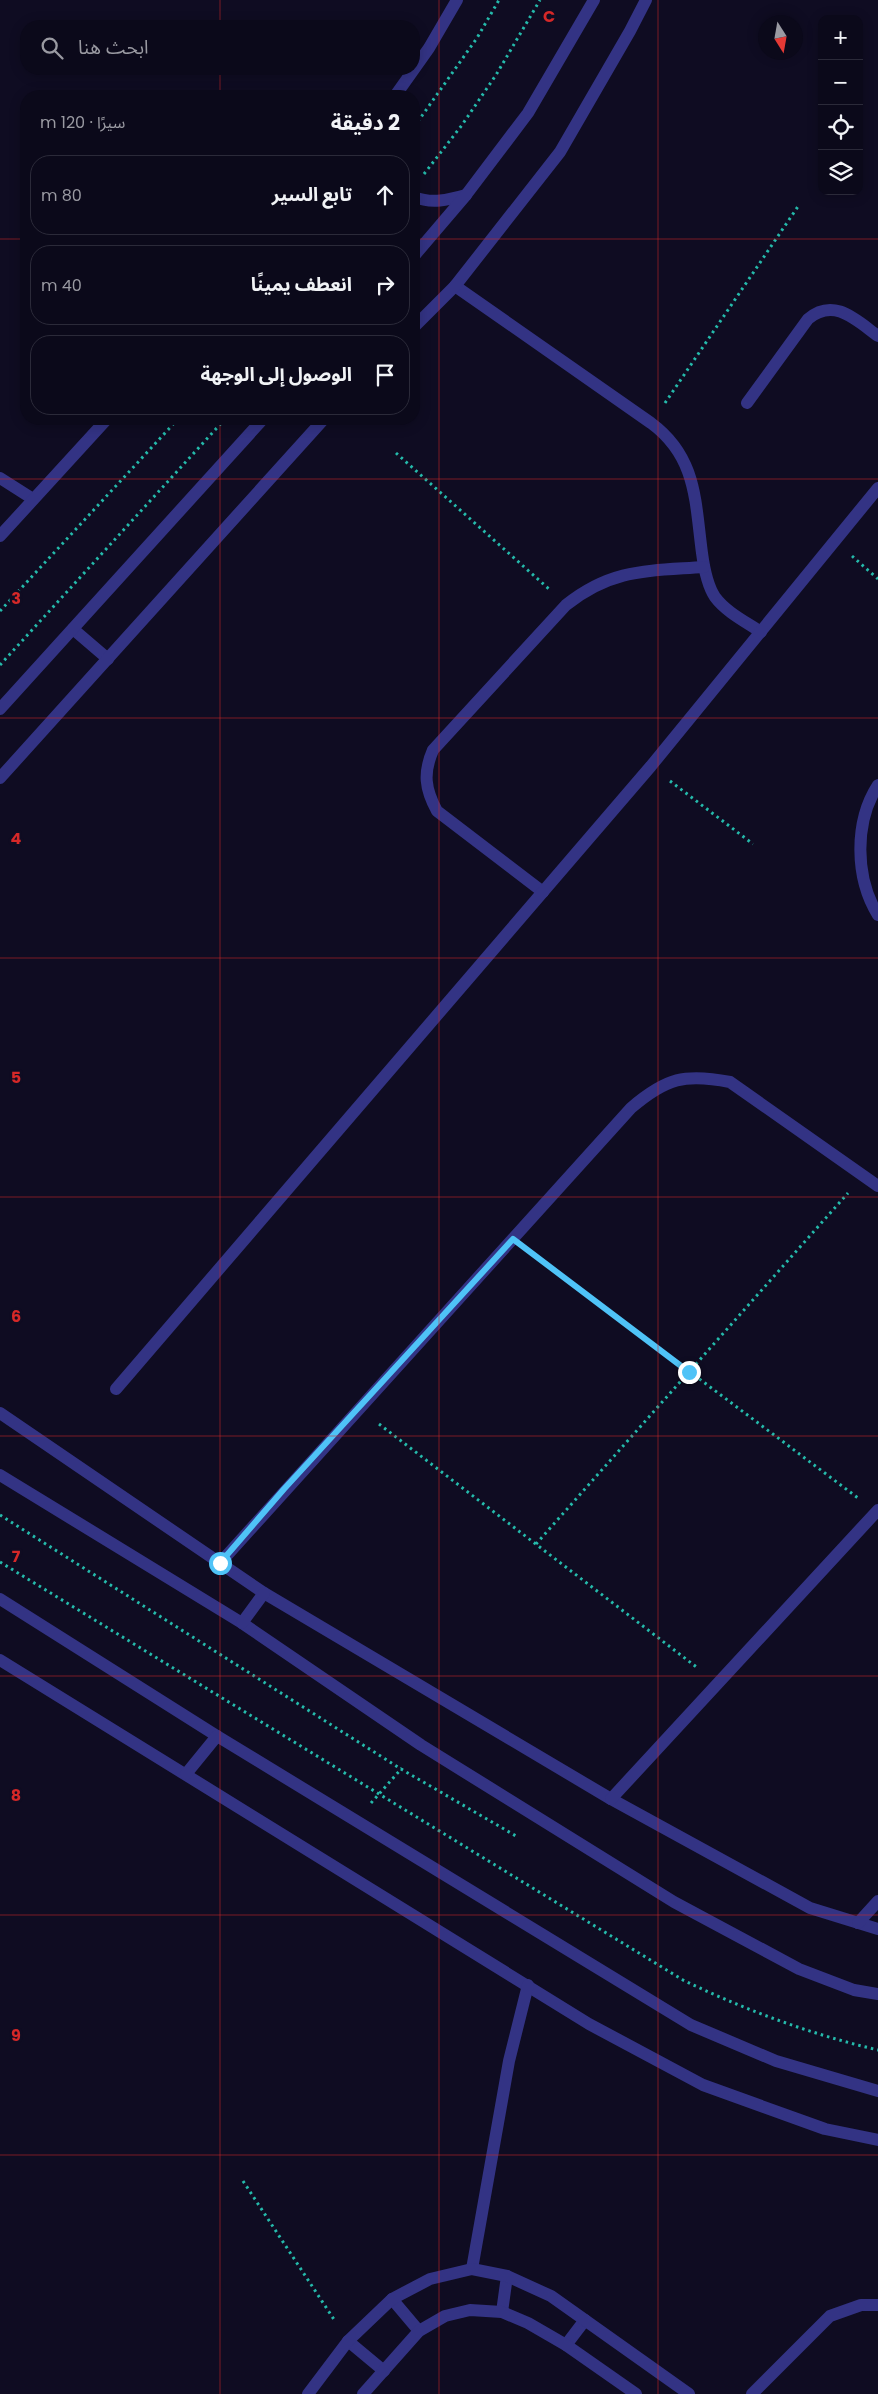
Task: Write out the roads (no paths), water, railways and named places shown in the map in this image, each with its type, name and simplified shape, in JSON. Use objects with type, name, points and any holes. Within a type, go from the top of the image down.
[{"type":"street","points":[[420,61],[458,0]]},
{"type":"street","points":[[420,249],[466,195],[528,113],[594,0]]},
{"type":"street","points":[[420,321],[455,286],[560,152],[646,0]]},
{"type":"street","points":[[399,90],[410,75]]},
{"type":"street","points":[[420,200],[444,201],[466,195]]},
{"type":"street","points":[[455,286],[651,423],[676,446],[688,468],[694,492],[704,567],[714,595],[721,604],[761,632]]},
{"type":"street","points":[[747,403],[808,319],[815,314],[830,309],[846,312],[878,336]]},
{"type":"street","points":[[0,536],[101,425]]},
{"type":"street","points":[[0,709],[258,425]]},
{"type":"street","points":[[0,778],[319,425]]},
{"type":"street","points":[[0,478],[33,499]]},
{"type":"street","points":[[116,1389],[651,766],[878,488]]},
{"type":"street","points":[[543,892],[437,811],[429,797],[425,780],[427,764],[433,750],[566,605],[584,591],[619,575],[704,567]]},
{"type":"street","points":[[73,628],[108,659]]},
{"type":"street","points":[[878,785],[871,796],[861,832],[862,870],[872,906],[878,915]]},
{"type":"street","points":[[220,1563],[284,1489],[360,1409],[632,1108],[652,1090],[676,1080],[703,1077],[730,1082],[878,1186]]},
{"type":"street","points":[[0,1413],[264,1593],[611,1799],[810,1908],[878,1929]]},
{"type":"street","points":[[0,1475],[242,1623],[421,1746],[674,1902],[799,1969],[854,1990],[878,1994]]},
{"type":"street","points":[[611,1799],[877,1511]]},
{"type":"street","points":[[242,1623],[264,1593]]},
{"type":"street","points":[[0,1599],[217,1736],[691,2025],[776,2061],[878,2091]]},
{"type":"street","points":[[0,1660],[589,2024],[703,2085],[825,2129],[878,2140]]},
{"type":"street","points":[[186,1774],[217,1736]]},
{"type":"street","points":[[858,1924],[878,1901]]},
{"type":"street","points":[[472,2268],[509,2061],[528,1985]]},
{"type":"street","points":[[308,2394],[348,2340],[392,2299],[430,2279],[472,2268],[507,2276],[551,2296],[585,2320],[670,2389],[689,2394]]},
{"type":"street","points":[[502,2312],[507,2276]]},
{"type":"street","points":[[392,2299],[419,2331]]},
{"type":"street","points":[[752,2394],[830,2316],[860,2305],[878,2305]]},
{"type":"street","points":[[363,2394],[419,2331],[445,2316],[470,2310],[502,2312],[528,2323],[566,2345],[636,2394]]},
{"type":"street","points":[[566,2345],[585,2320]]},
{"type":"street","points":[[348,2340],[384,2371]]}]
